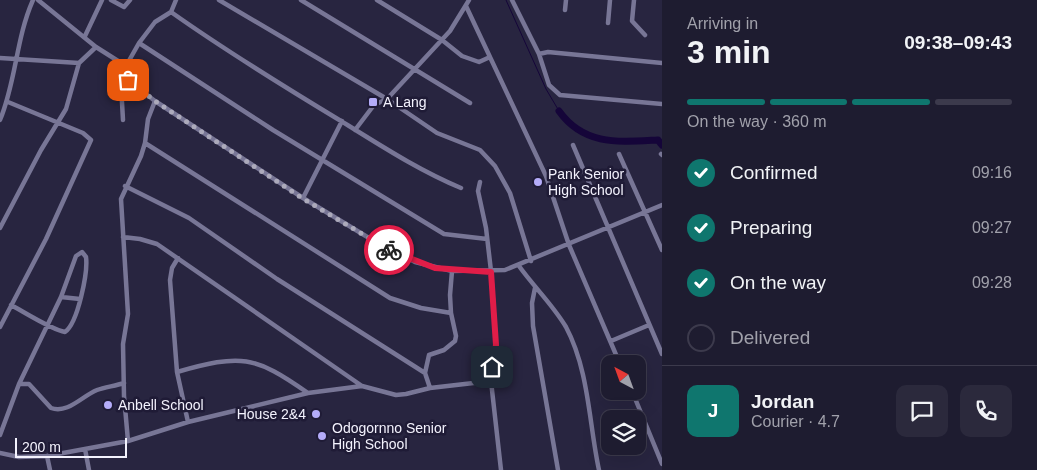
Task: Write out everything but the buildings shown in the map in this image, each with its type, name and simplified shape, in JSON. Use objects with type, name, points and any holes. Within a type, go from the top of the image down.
[{"type":"street","points":[[0,120],[8,102],[10,82],[33,0]]},
{"type":"street","points":[[38,0],[85,36],[96,47],[126,66]]},
{"type":"street","points":[[85,36],[102,0]]},
{"type":"street","points":[[111,0],[124,7],[130,0]]},
{"type":"street","points":[[122,120],[121,85],[126,66],[139,43],[155,22],[170,12],[176,0]]},
{"type":"street","points":[[219,0],[386,99],[437,133],[473,147],[489,159],[510,193],[532,261]]},
{"type":"street","points":[[300,0],[470,103]]},
{"type":"street","points":[[377,0],[442,40],[462,56],[472,60],[484,61],[490,57]]},
{"type":"street","points":[[460,0],[467,3],[490,57],[546,176],[569,245],[616,355]]},
{"type":"street","points":[[512,0],[539,54],[549,85],[560,95],[662,104]]},
{"type":"street","points":[[565,10],[566,0]]},
{"type":"street","points":[[608,23],[610,0]]},
{"type":"street","points":[[634,0],[632,21],[645,35]]},
{"type":"street","points":[[356,130],[374,106],[386,99],[415,71],[458,22],[467,3]]},
{"type":"street","points":[[170,12],[227,52],[438,178],[461,188]]},
{"type":"street","points":[[139,43],[322,160],[444,234],[487,238]]},
{"type":"street","points":[[0,228],[66,109],[79,63],[96,47]]},
{"type":"street","points":[[539,54],[548,52],[662,63]]},
{"type":"street","points":[[0,58],[79,63]]},
{"type":"street","points":[[125,74],[133,85],[155,101],[302,198],[395,253],[428,266],[452,271],[491,272],[519,266],[662,205]]},
{"type":"street","points":[[128,441],[123,344],[128,314],[120,206],[125,186],[137,165],[146,142],[148,119],[155,101]]},
{"type":"street","points":[[0,327],[46,239],[91,140],[88,136],[8,102]]},
{"type":"street","points":[[302,198],[342,121]]},
{"type":"street","points":[[146,142],[390,298],[421,308],[451,313]]},
{"type":"street","points":[[573,145],[662,354]]},
{"type":"street","points":[[619,154],[662,250]]},
{"type":"street","points":[[480,182],[478,192],[487,238],[491,272],[496,345],[491,380],[501,470]]},
{"type":"street","points":[[125,186],[189,218],[277,279],[425,372]]},
{"type":"street","points":[[123,237],[157,244],[362,386]]},
{"type":"street","points":[[0,435],[19,384],[48,324],[61,297],[76,256],[82,252],[86,262],[80,299],[73,324],[69,329],[61,332],[48,324],[11,305]]},
{"type":"street","points":[[178,258],[172,268],[170,280],[177,372],[188,422]]},
{"type":"street","points":[[519,266],[535,288],[557,312],[574,346],[581,370],[599,470]]},
{"type":"street","points":[[430,388],[425,372],[429,355],[444,350],[455,341],[456,336],[451,313],[452,271]]},
{"type":"street","points":[[535,288],[532,303],[532,321],[558,470]]},
{"type":"street","points":[[61,297],[80,299]]},
{"type":"street","points":[[611,342],[649,325]]},
{"type":"street","points":[[177,372],[223,360],[250,360],[272,369],[308,393]]},
{"type":"street","points":[[0,453],[19,457],[47,456],[128,441],[188,422],[308,393],[362,386],[396,394],[491,380]]},
{"type":"street","points":[[19,384],[29,384],[54,410],[64,409],[97,390],[124,383]]},
{"type":"street","points":[[636,400],[662,464]]},
{"type":"street","points":[[85,449],[89,470]]},
{"type":"street","points":[[47,456],[50,470]]},
{"type":"waterway","points":[[506,0],[546,89],[559,111]]},
{"type":"waterway","points":[[559,111],[580,131],[591,136],[616,141],[658,140],[662,145]]},
{"type":"way so far","points":[[128,80],[155,101],[302,198],[389,250]]},
{"type":"place","name":"A Lang","points":[[373,102]]},
{"type":"place","name":"Pank Senior High School","points":[[538,182]]},
{"type":"place","name":"Anbell School","points":[[108,405]]},
{"type":"place","name":"House 2&4","points":[[316,414]]},
{"type":"place","name":"Odogornno Senior High School","points":[[322,436]]},
{"type":"route","points":[[389,250],[415,262],[435,268],[452,271],[491,272],[496,345],[492,367]]}]
